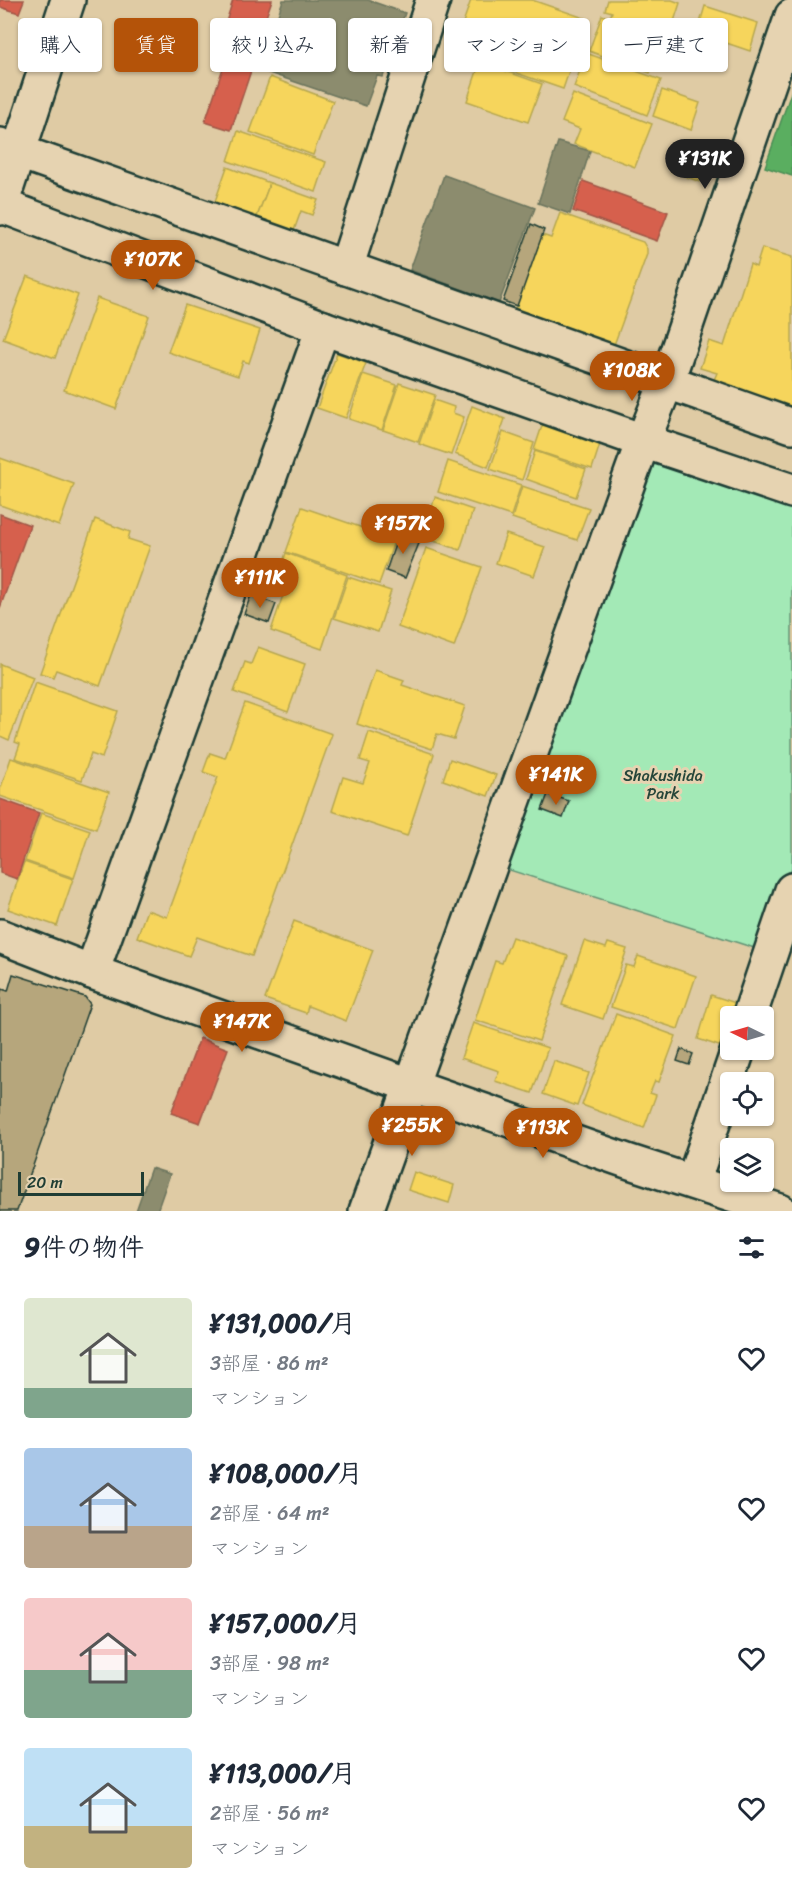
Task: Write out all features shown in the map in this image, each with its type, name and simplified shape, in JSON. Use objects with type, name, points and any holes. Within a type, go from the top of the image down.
[{"type":"street","points":[[68,0],[9,148],[0,206],[323,328],[792,491]]},
{"type":"street","points":[[346,268],[433,0]]},
{"type":"street","points":[[366,1211],[643,441],[667,381],[792,16]]},
{"type":"street","points":[[9,148],[792,426]]},
{"type":"street","points":[[92,972],[323,328]]},
{"type":"street","points":[[753,1006],[792,890]]},
{"type":"street","points":[[0,936],[92,972],[410,1085],[627,1161],[780,1211]]},
{"type":"street","points":[[693,1182],[735,1060]]},
{"type":"green space","name":"Shakushida Park","points":[[647,445],[792,493],[792,868],[764,951],[497,866]]},
{"type":"building: 住宅","points":[[471,0],[532,0],[584,18],[465,18]]},
{"type":"building: 住宅","points":[[608,0],[672,0],[680,3],[675,18],[610,18],[612,12],[605,10]]},
{"type":"building: 住宅","points":[[705,6],[758,23],[750,51],[728,44],[728,18],[701,18]]},
{"type":"building: 住宅","points":[[602,15],[610,18],[602,18],[602,56],[590,51]]},
{"type":"building: 住宅","points":[[590,54],[602,59],[602,72],[639,72],[661,80],[647,115],[574,87],[579,72],[590,72]]},
{"type":"building: 住宅","points":[[477,72],[508,72],[542,84],[528,122],[467,101]]},
{"type":"building: 住宅","points":[[514,72],[569,72],[563,89]]},
{"type":"building: 住宅","points":[[270,77],[333,101],[313,155],[250,132]]},
{"type":"building: 住宅","points":[[662,90],[700,103],[691,130],[653,116]]},
{"type":"building: 住宅","points":[[573,94],[652,124],[635,167],[574,144],[580,129],[562,122]]},
{"type":"building: 住宅","points":[[238,131],[326,162],[316,192],[228,161]]},
{"type":"building: 住宅","points":[[678,149],[708,159],[700,182],[671,171]]},
{"type":"building: 住宅","points":[[227,167],[270,183],[255,222],[213,207]]},
{"type":"building: 住宅","points":[[270,183],[318,200],[312,215],[301,211],[292,236],[255,222]]},
{"type":"building: 住宅","points":[[560,213],[643,242],[647,249],[614,345],[609,347],[513,314],[542,235],[551,238]]},
{"type":"building: 住宅","points":[[762,248],[792,257],[792,407],[713,382],[717,373],[700,368],[709,341],[724,346],[750,264],[756,267]]},
{"type":"building: 住宅","points":[[27,276],[78,295],[55,358],[3,339]]},
{"type":"building: 住宅","points":[[97,298],[149,316],[116,409],[64,390]]},
{"type":"building: 住宅","points":[[185,305],[260,330],[249,363],[243,361],[238,376],[168,352]]},
{"type":"building: 住宅","points":[[337,353],[366,363],[346,418],[317,408]]},
{"type":"building: 住宅","points":[[363,374],[397,385],[382,430],[349,419]]},
{"type":"building: 住宅","points":[[399,383],[435,395],[418,442],[383,430]]},
{"type":"building: 住宅","points":[[434,400],[454,407],[453,413],[464,417],[451,455],[419,444]]},
{"type":"building: 住宅","points":[[472,406],[505,419],[488,467],[455,454]]},
{"type":"building: 住宅","points":[[544,420],[602,438],[592,469],[534,450]]},
{"type":"building: 住宅","points":[[503,432],[534,443],[522,480],[490,469]]},
{"type":"building: 住宅","points":[[535,451],[586,469],[576,497],[526,479]]},
{"type":"building: 住宅","points":[[0,458],[74,484],[59,526],[0,505]]},
{"type":"building: 住宅","points":[[448,461],[521,485],[511,516],[438,492]]},
{"type":"building: 住宅","points":[[522,486],[589,508],[577,540],[512,518]]},
{"type":"building: 住宅","points":[[435,497],[473,510],[460,550],[422,537]]},
{"type":"building: 住宅","points":[[302,507],[395,539],[379,584],[286,552]]},
{"type":"building: 住宅","points":[[95,519],[130,532],[128,539],[150,546],[100,686],[56,670],[53,677],[40,673]]},
{"type":"building: 住宅","points":[[506,534],[545,547],[534,576],[496,563]]},
{"type":"building: 住宅","points":[[426,548],[482,567],[454,647],[398,627]]},
{"type":"building: 住宅","points":[[286,553],[347,575],[322,649],[271,631],[285,589],[275,585]]},
{"type":"building: 住宅","points":[[348,577],[391,591],[378,632],[334,618]]},
{"type":"building: 住宅","points":[[258,647],[305,664],[288,712],[234,692],[245,662],[251,664]]},
{"type":"building: 住宅","points":[[0,664],[33,677],[9,740],[0,736]]},
{"type":"building: 住宅","points":[[375,670],[404,680],[402,685],[465,706],[454,739],[437,734],[432,749],[357,724]]},
{"type":"building: 住宅","points":[[35,682],[118,711],[102,758],[91,754],[82,780],[15,758],[20,744],[15,742]]},
{"type":"building: 住宅","points":[[245,703],[332,734],[252,956],[197,937],[189,956],[137,937],[147,910],[167,917],[218,777],[203,772],[210,753],[225,758]]},
{"type":"building: 住宅","points":[[369,732],[434,754],[407,836],[332,811],[343,777],[363,783],[370,763],[360,760]]},
{"type":"building: 住宅","points":[[11,758],[109,792],[96,829],[0,796]]},
{"type":"building: 住宅","points":[[450,759],[496,775],[488,796],[443,780]]},
{"type":"building: 住宅","points":[[41,813],[90,830],[74,878],[25,861]]},
{"type":"building: 住宅","points":[[24,862],[73,879],[57,926],[8,909]]},
{"type":"building: 住宅","points":[[294,921],[373,950],[346,1021],[308,1006],[306,1013],[265,999]]},
{"type":"building: 住宅","points":[[512,937],[568,956],[539,1041],[475,1020],[495,961],[502,963]]},
{"type":"building: 住宅","points":[[584,941],[606,948],[608,943],[627,949],[603,1019],[562,1005]]},
{"type":"building: 住宅","points":[[638,956],[696,976],[678,1029],[611,1007],[626,965],[634,967]]},
{"type":"building: 住宅","points":[[711,995],[742,1005],[720,1006],[720,1046],[698,1039]]},
{"type":"building: 住宅","points":[[616,1014],[676,1036],[659,1082],[655,1081],[650,1093],[656,1095],[644,1128],[582,1105]]},
{"type":"building: 住宅","points":[[473,1023],[548,1048],[532,1093],[495,1081],[499,1071],[461,1058]]},
{"type":"building: 住宅","points":[[554,1061],[589,1073],[577,1106],[543,1094]]},
{"type":"building: 住宅","points":[[414,1172],[454,1185],[449,1203],[408,1190]]},
{"type":"building: 商業","points":[[0,0],[24,0],[19,13],[0,7]]},
{"type":"building: 商業","points":[[233,0],[272,0],[266,18],[227,18]]},
{"type":"building: 商業","points":[[222,72],[251,72],[231,130],[205,122]]},
{"type":"building: 商業","points":[[583,181],[668,212],[657,241],[573,211]]},
{"type":"building: 商業","points":[[0,514],[30,525],[0,608]]},
{"type":"building: 商業","points":[[0,799],[39,813],[17,879],[0,873]]},
{"type":"building: 商業","points":[[200,1038],[228,1049],[200,1123],[171,1113]]},
{"type":"building: 公共","points":[[792,90],[792,176],[765,167]]},
{"type":"building: 工業","points":[[283,0],[368,0],[405,13],[403,18],[348,18],[348,72],[385,72],[383,77],[377,76],[366,106],[266,72],[336,72],[336,18],[277,18]]},
{"type":"building: 工業","points":[[558,142],[590,151],[570,214],[538,203]]},
{"type":"building: 工業","points":[[444,175],[535,208],[499,303],[410,270]]},
{"type":"building: 工業","points":[[151,1168],[170,1174],[157,1211],[136,1211]]},
{"type":"building: その他","points":[[531,224],[544,230],[517,306],[503,301]]},
{"type":"building: その他","points":[[399,533],[420,541],[405,578],[386,571]]},
{"type":"building: その他","points":[[251,595],[276,604],[269,623],[244,614]]},
{"type":"building: その他","points":[[548,794],[569,801],[563,818],[542,810]]},
{"type":"building: その他","points":[[13,974],[85,997],[90,1004],[17,1211],[0,1211],[0,994],[2,989],[8,991]]},
{"type":"building: その他","points":[[681,1049],[693,1054],[689,1065],[677,1061]]}]
